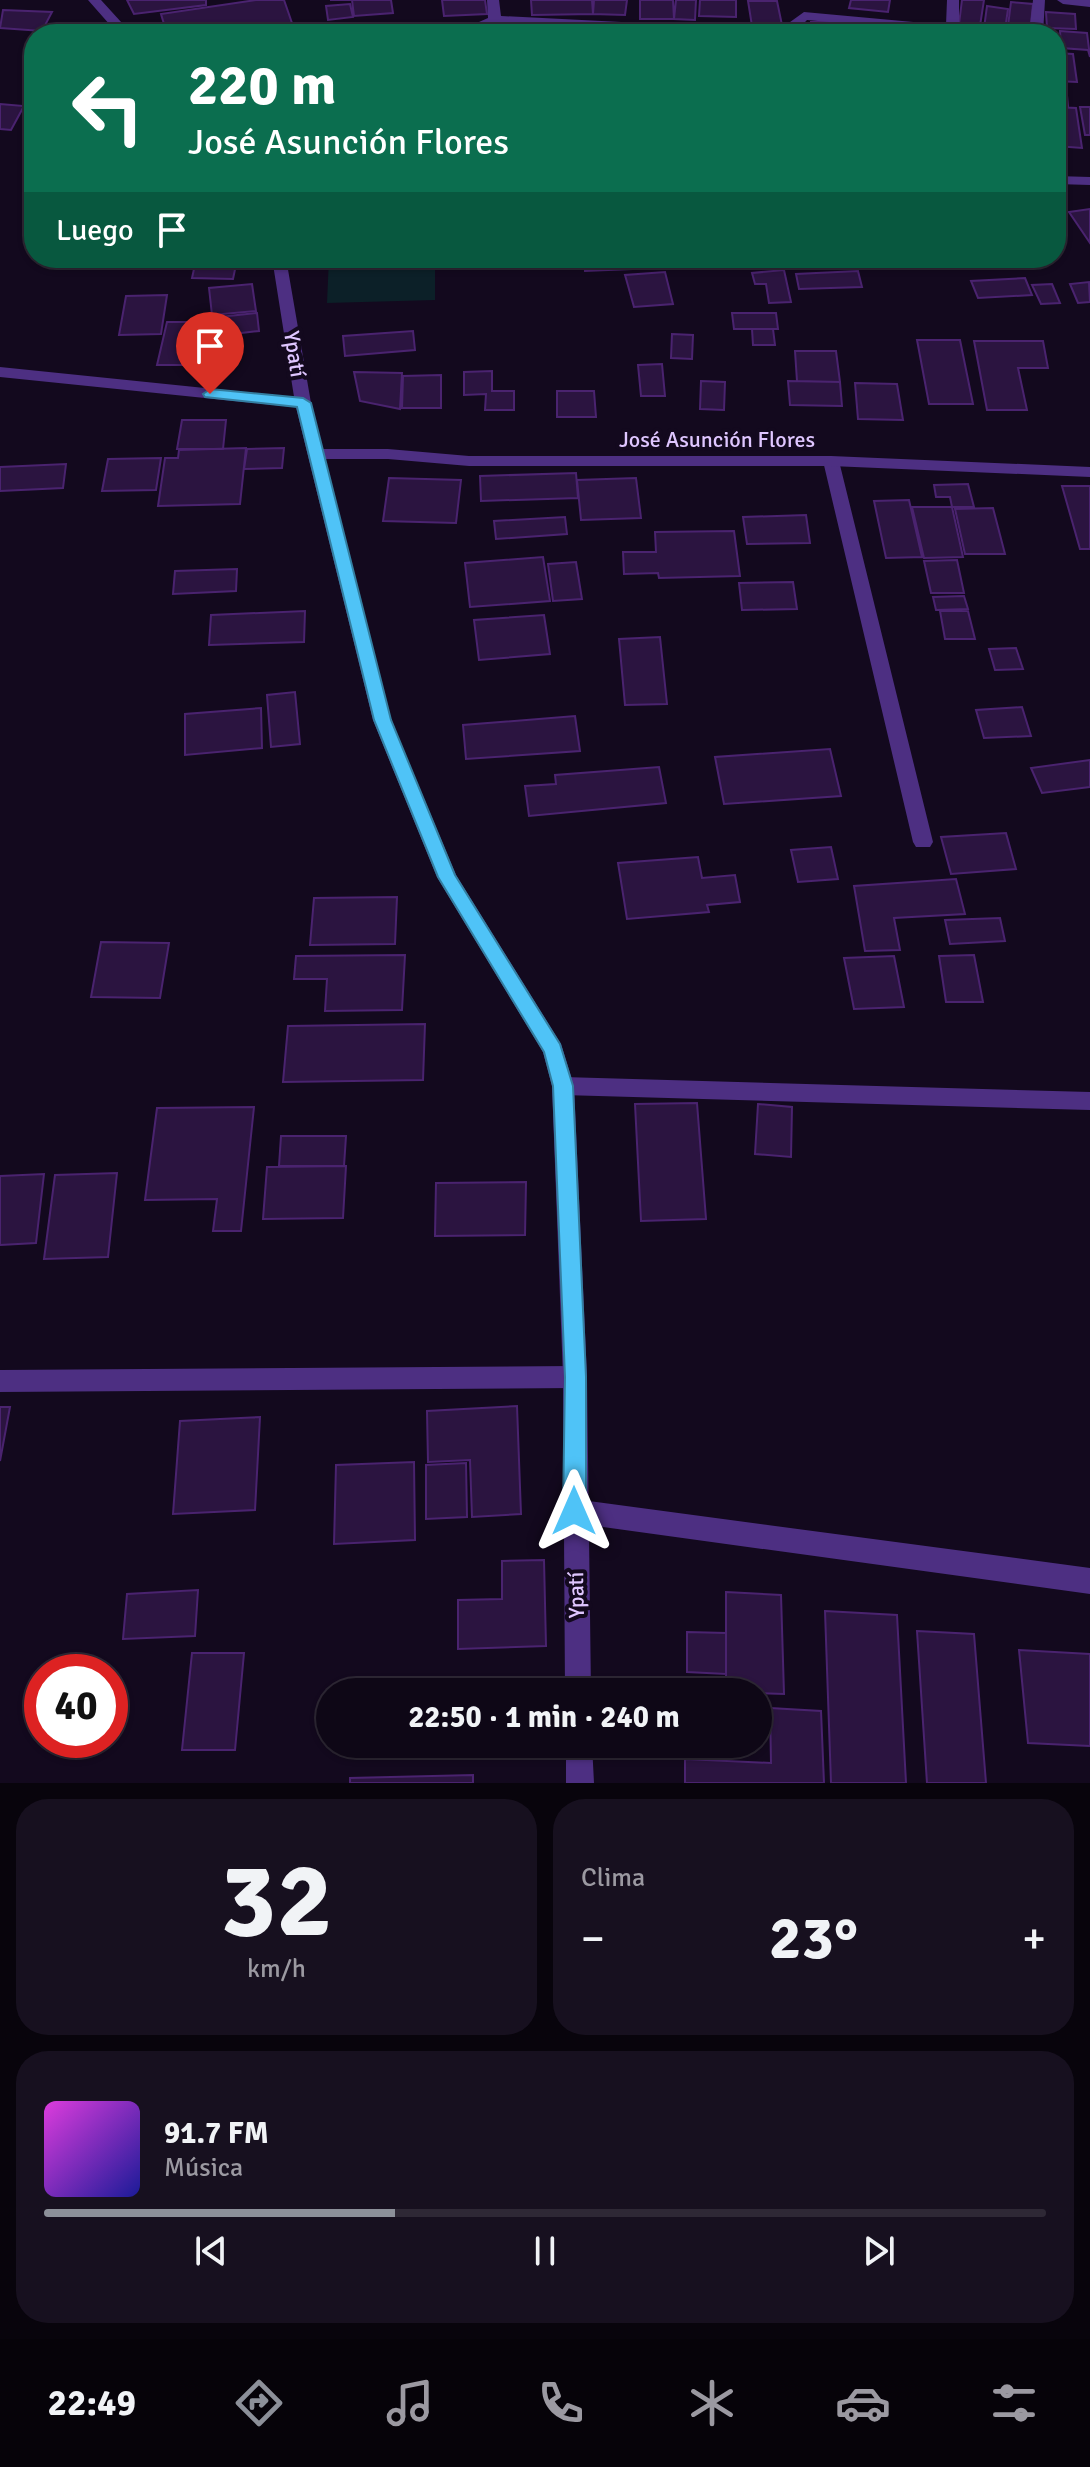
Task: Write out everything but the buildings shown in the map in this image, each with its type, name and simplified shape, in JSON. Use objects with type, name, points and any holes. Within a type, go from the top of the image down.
[{"type":"street","points":[[94,0],[116,24]]},
{"type":"street","points":[[493,0],[495,20]]},
{"type":"street","points":[[952,24],[953,0]]},
{"type":"street","points":[[1037,24],[1039,0]]},
{"type":"street","points":[[1063,0],[1090,3]]},
{"type":"street","points":[[796,24],[804,16],[893,24]]},
{"type":"street","points":[[486,24],[495,20],[576,24]]},
{"type":"street","points":[[1066,180],[1090,181]]},
{"type":"street","name":"Ypatí","points":[[281,268],[303,403],[382,720],[447,877],[553,1050],[563,1086],[575,1377],[578,1678]]},
{"type":"street","points":[[0,372],[303,403]]},
{"type":"street","name":"José Asunción Flores","points":[[316,454],[469,461],[831,461],[1090,472]]},
{"type":"street","points":[[831,461],[923,842]]},
{"type":"street","points":[[563,1086],[1090,1101]]},
{"type":"street","points":[[0,1381],[575,1377]]},
{"type":"street","points":[[574,1511],[1090,1581]]},
{"type":"street","points":[[579,1758],[580,1783]]},
{"type":"shaded area","points":[[329,268],[435,268],[435,300],[327,303]]},
{"type":"route","points":[[210,394],[303,403],[382,720],[447,877],[553,1050],[563,1086],[575,1377],[574,1511]]}]
